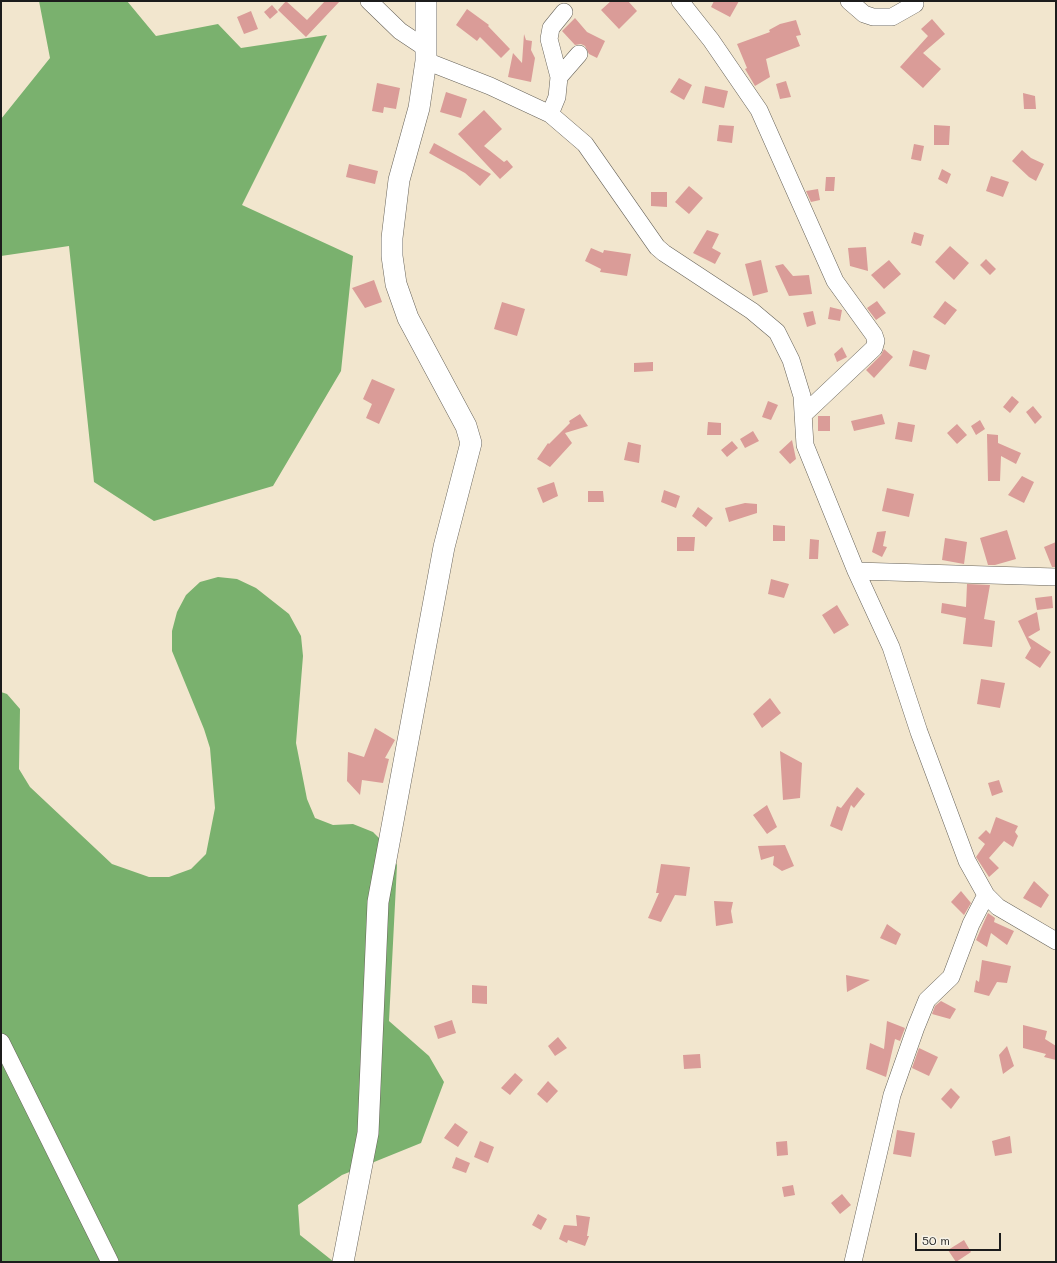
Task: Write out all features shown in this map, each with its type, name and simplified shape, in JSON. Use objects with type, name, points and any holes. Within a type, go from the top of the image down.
[{"type":"main road","points":[[342,1262],[368,1133],[378,902],[444,547],[471,443],[466,426],[408,318],[396,284],[392,256],[392,238],[399,180],[419,108],[427,55],[426,1]]},
{"type":"street","points":[[369,1],[427,55],[550,114],[585,144],[657,247],[752,311],[777,332],[791,360],[802,396],[804,445],[856,570],[891,647],[967,862],[986,895],[998,906],[1056,941]]},
{"type":"street","points":[[680,1],[711,40],[759,110],[835,281],[874,335],[876,342],[874,348],[803,415]]},
{"type":"street","points":[[849,1],[864,14],[873,17],[892,17],[915,4]]},
{"type":"street","points":[[550,114],[557,96],[559,77],[549,39],[551,28],[564,12]]},
{"type":"street","points":[[559,77],[578,54]]},
{"type":"street","points":[[856,570],[1056,577]]},
{"type":"street","points":[[853,1262],[892,1095],[916,1027],[927,1000],[951,976],[970,924],[986,895]]},
{"type":"street","points":[[1,1042],[110,1262]]},
{"type":"green space","points":[[39,1],[127,1],[156,36],[218,24],[241,48],[327,35],[242,205],[353,256],[341,371],[273,486],[154,521],[94,482],[69,246],[1,256],[1,119],[50,58]]},
{"type":"green space","points":[[218,577],[237,579],[256,588],[289,614],[301,636],[303,656],[296,743],[307,799],[315,818],[333,825],[353,824],[373,832],[388,847],[397,865],[389,1021],[429,1056],[444,1082],[421,1143],[342,1175],[298,1205],[300,1235],[334,1262],[1,1262],[1,692],[7,694],[20,709],[19,769],[30,787],[112,864],[149,877],[169,877],[191,869],[206,854],[215,808],[210,748],[204,729],[172,651],[172,631],[177,612],[186,595],[200,582]]},
{"type":"building","points":[[286,1],[307,20],[325,1],[340,1],[306,37],[278,10]]},
{"type":"building","points":[[611,1],[628,1],[637,11],[619,29],[601,10]]},
{"type":"building","points":[[714,1],[739,1],[730,17],[711,7]]},
{"type":"building","points":[[272,5],[278,12],[270,19],[264,12]]},
{"type":"building","points":[[467,9],[489,25],[488,26],[510,49],[501,58],[480,37],[477,41],[456,25]]},
{"type":"building","points":[[251,11],[258,29],[244,34],[237,17]]},
{"type":"building","points":[[575,18],[587,32],[605,41],[597,58],[589,54],[585,46],[581,44],[575,45],[562,31]]},
{"type":"building","points":[[932,19],[945,34],[923,53],[941,69],[923,88],[900,67],[928,36],[921,29]]},
{"type":"building","points":[[796,20],[801,35],[796,36],[800,46],[766,59],[770,77],[755,86],[745,69],[747,68],[737,44],[770,32],[769,30],[780,24]]},
{"type":"building","points":[[524,34],[526,40],[532,41],[531,50],[535,58],[531,82],[508,77],[513,53],[522,63]]},
{"type":"building","points":[[679,78],[692,85],[684,100],[670,92]]},
{"type":"building","points":[[786,81],[791,97],[780,99],[776,84]]},
{"type":"building","points":[[377,83],[400,88],[396,109],[384,107],[383,113],[372,111]]},
{"type":"building","points":[[705,86],[728,91],[724,108],[702,103]]},
{"type":"building","points":[[446,92],[467,99],[461,118],[440,112]]},
{"type":"building","points":[[1023,93],[1035,96],[1036,109],[1024,109]]},
{"type":"building","points":[[484,110],[502,129],[484,146],[504,162],[507,160],[513,167],[500,179],[458,134]]},
{"type":"building","points":[[719,125],[734,126],[732,143],[717,141]]},
{"type":"building","points":[[934,125],[950,126],[949,145],[934,145]]},
{"type":"building","points":[[434,143],[491,174],[480,186],[465,173],[429,153]]},
{"type":"building","points":[[914,144],[924,146],[921,161],[911,159]]},
{"type":"building","points":[[1022,150],[1031,158],[1044,164],[1036,181],[1029,177],[1012,161]]},
{"type":"building","points":[[349,164],[378,171],[375,184],[346,177]]},
{"type":"building","points":[[942,169],[951,174],[947,184],[938,179]]},
{"type":"building","points":[[991,176],[1009,182],[1003,197],[986,191]]},
{"type":"building","points":[[826,177],[835,177],[834,191],[825,191]]},
{"type":"building","points":[[689,186],[703,198],[689,214],[675,202]]},
{"type":"building","points":[[818,189],[820,200],[811,202],[806,191]]},
{"type":"building","points":[[651,192],[667,192],[667,207],[651,206]]},
{"type":"building","points":[[707,230],[719,234],[712,248],[721,253],[715,264],[693,253]]},
{"type":"building","points":[[914,232],[924,235],[921,246],[911,243]]},
{"type":"building","points":[[950,246],[969,263],[954,280],[935,262]]},
{"type":"building","points":[[866,247],[868,271],[850,266],[848,248]]},
{"type":"building","points":[[591,248],[603,253],[604,250],[631,254],[627,276],[600,272],[601,269],[585,261]]},
{"type":"building","points":[[986,259],[996,269],[990,275],[980,265]]},
{"type":"building","points":[[761,260],[768,292],[753,296],[745,264]]},
{"type":"building","points":[[889,260],[901,274],[884,289],[871,275]]},
{"type":"building","points":[[783,264],[793,276],[809,275],[812,294],[789,296],[775,266]]},
{"type":"building","points":[[374,280],[382,302],[365,308],[352,288]]},
{"type":"building","points":[[877,301],[886,313],[876,320],[867,308]]},
{"type":"building","points":[[945,301],[957,310],[945,325],[933,317]]},
{"type":"building","points":[[502,302],[525,309],[517,336],[494,329]]},
{"type":"building","points":[[830,307],[842,310],[840,321],[828,319]]},
{"type":"building","points":[[813,311],[816,324],[807,327],[803,313]]},
{"type":"building","points":[[842,347],[847,357],[837,362],[834,354]]},
{"type":"building","points":[[884,349],[893,357],[874,378],[866,370],[881,355]]},
{"type":"building","points":[[913,350],[930,355],[926,370],[909,366]]},
{"type":"building","points":[[653,362],[653,371],[634,372],[634,363]]},
{"type":"building","points":[[372,379],[395,389],[379,424],[366,418],[372,404],[363,399]]},
{"type":"building","points":[[1012,396],[1019,402],[1010,413],[1003,407]]},
{"type":"building","points":[[768,401],[778,405],[771,420],[762,417]]},
{"type":"building","points":[[1033,406],[1042,417],[1035,424],[1026,412]]},
{"type":"building","points":[[580,414],[588,426],[565,433],[572,443],[550,467],[537,459],[548,443],[549,444],[570,423],[569,421]]},
{"type":"building","points":[[882,414],[885,424],[854,431],[851,421]]},
{"type":"building","points":[[818,416],[830,416],[830,431],[818,431]]},
{"type":"building","points":[[980,420],[985,429],[976,435],[971,426]]},
{"type":"building","points":[[708,422],[721,423],[721,435],[707,435]]},
{"type":"building","points":[[898,422],[915,425],[912,442],[895,439]]},
{"type":"building","points":[[957,424],[967,435],[957,444],[947,433]]},
{"type":"building","points":[[753,431],[759,441],[745,448],[740,439]]},
{"type":"building","points":[[987,434],[998,435],[998,443],[1021,453],[1016,464],[1001,456],[1000,481],[988,481]]},
{"type":"building","points":[[792,440],[796,459],[790,464],[779,452]]},
{"type":"building","points":[[732,441],[738,448],[727,457],[721,450]]},
{"type":"building","points":[[628,442],[641,445],[639,463],[624,460]]},
{"type":"building","points":[[1022,476],[1034,482],[1024,503],[1008,495]]},
{"type":"building","points":[[554,482],[558,496],[543,503],[537,488]]},
{"type":"building","points":[[887,488],[914,494],[909,517],[882,511]]},
{"type":"building","points":[[664,490],[680,496],[676,508],[661,502]]},
{"type":"building","points":[[588,491],[603,491],[604,502],[588,502]]},
{"type":"building","points":[[745,503],[757,504],[757,513],[729,522],[725,508]]},
{"type":"building","points":[[698,507],[713,518],[706,527],[692,516]]},
{"type":"building","points":[[773,525],[785,526],[785,541],[773,541]]},
{"type":"building","points":[[1007,530],[1016,559],[995,565],[988,565],[980,538]]},
{"type":"building","points":[[886,531],[883,546],[887,547],[882,557],[872,552],[877,532]]},
{"type":"building","points":[[677,537],[695,537],[694,551],[677,551]]},
{"type":"building","points":[[945,538],[967,542],[964,564],[942,560]]},
{"type":"building","points":[[810,539],[819,540],[818,559],[809,559]]},
{"type":"building","points":[[1056,542],[1056,567],[1052,567],[1044,547]]},
{"type":"building","points":[[771,579],[789,584],[784,598],[768,594]]},
{"type":"building","points":[[967,584],[990,585],[984,619],[995,621],[992,647],[963,644],[966,618],[941,613],[942,603],[966,607]]},
{"type":"building","points":[[1052,596],[1053,608],[1037,610],[1035,598]]},
{"type":"building","points":[[837,605],[849,625],[834,634],[822,615]]},
{"type":"building","points":[[1037,612],[1040,630],[1028,637],[1051,652],[1040,668],[1025,658],[1031,648],[1018,621]]},
{"type":"building","points":[[981,679],[1005,683],[1000,708],[977,704]]},
{"type":"building","points":[[770,698],[781,713],[762,728],[753,714]]},
{"type":"building","points":[[375,728],[395,740],[385,758],[389,759],[383,783],[362,780],[360,795],[347,781],[348,752],[364,757]]},
{"type":"building","points":[[780,751],[802,763],[800,798],[783,800]]},
{"type":"building","points":[[999,780],[1003,792],[992,796],[988,783]]},
{"type":"building","points":[[857,787],[865,794],[854,808],[851,805],[842,831],[830,826],[837,806],[841,808]]},
{"type":"building","points":[[767,805],[777,827],[767,834],[753,815]]},
{"type":"building","points":[[996,817],[1018,826],[1015,832],[1018,836],[1013,847],[1004,841],[989,858],[999,868],[989,877],[976,857],[985,844],[978,838],[986,830],[990,834]]},
{"type":"building","points":[[785,845],[794,866],[782,871],[773,865],[774,856],[761,860],[758,846]]},
{"type":"building","points":[[661,864],[690,867],[686,896],[675,895],[661,922],[648,918],[659,893],[656,893]]},
{"type":"building","points":[[1034,881],[1049,895],[1041,908],[1023,898]]},
{"type":"building","points":[[961,891],[971,903],[964,915],[951,902]]},
{"type":"building","points":[[714,901],[733,902],[731,911],[733,923],[716,926]]},
{"type":"building","points":[[988,913],[995,918],[994,922],[1014,931],[1007,945],[991,933],[987,947],[976,940]]},
{"type":"building","points":[[887,924],[901,934],[896,945],[880,938]]},
{"type":"building","points":[[982,960],[1011,966],[1007,983],[997,982],[989,996],[974,992],[976,980],[979,982]]},
{"type":"building","points":[[846,975],[870,980],[847,992]]},
{"type":"building","points":[[472,985],[487,986],[487,1004],[472,1003]]},
{"type":"building","points":[[941,1001],[956,1009],[950,1019],[932,1014],[935,1006]]},
{"type":"building","points":[[452,1020],[456,1033],[438,1039],[434,1026]]},
{"type":"building","points":[[887,1021],[905,1028],[900,1041],[895,1039],[886,1077],[866,1069],[870,1043],[884,1049]]},
{"type":"building","points":[[1023,1025],[1047,1031],[1045,1039],[1056,1046],[1056,1060],[1044,1057],[1046,1054],[1023,1048]]},
{"type":"building","points":[[558,1037],[567,1048],[555,1056],[548,1046]]},
{"type":"building","points":[[1007,1046],[1014,1066],[1003,1074],[999,1055]]},
{"type":"building","points":[[919,1048],[938,1057],[929,1076],[912,1068]]},
{"type":"building","points":[[700,1054],[701,1068],[684,1069],[683,1055]]},
{"type":"building","points":[[515,1073],[523,1080],[510,1095],[501,1088]]},
{"type":"building","points":[[548,1081],[558,1091],[547,1103],[537,1094]]},
{"type":"building","points":[[951,1088],[960,1097],[951,1109],[941,1099]]},
{"type":"building","points":[[455,1123],[468,1132],[458,1147],[444,1138]]},
{"type":"building","points":[[897,1130],[915,1133],[911,1157],[893,1154]]},
{"type":"building","points":[[1010,1136],[1012,1153],[995,1156],[992,1141]]},
{"type":"building","points":[[480,1141],[494,1147],[488,1163],[474,1157]]},
{"type":"building","points":[[787,1141],[788,1155],[777,1156],[776,1142]]},
{"type":"building","points":[[456,1157],[470,1163],[466,1173],[452,1168]]},
{"type":"building","points":[[793,1185],[795,1195],[784,1197],[782,1187]]},
{"type":"building","points":[[842,1194],[851,1205],[840,1214],[831,1203]]},
{"type":"building","points":[[538,1214],[547,1219],[541,1230],[532,1225]]},
{"type":"building","points":[[576,1215],[590,1217],[587,1236],[589,1236],[585,1246],[568,1240],[567,1243],[559,1239],[564,1225],[577,1226]]},
{"type":"building","points":[[964,1240],[971,1252],[956,1262],[948,1250]]}]
